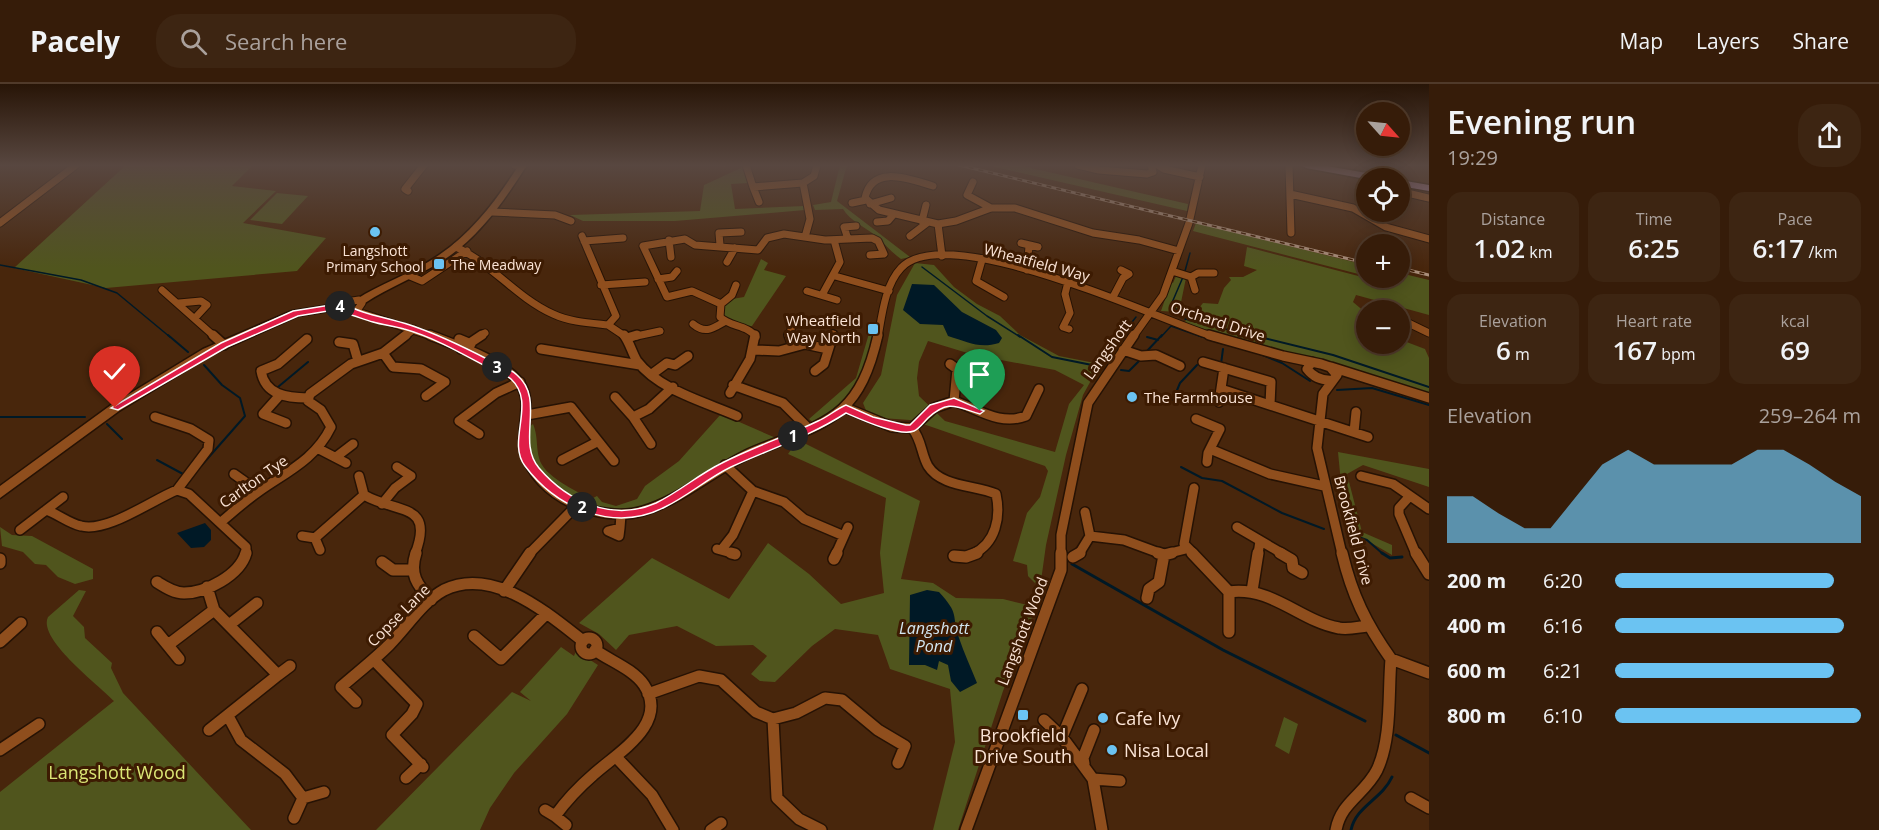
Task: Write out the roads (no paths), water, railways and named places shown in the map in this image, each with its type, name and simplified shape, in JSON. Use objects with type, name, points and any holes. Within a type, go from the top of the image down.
[{"type":"street","points":[[0,223],[30,200]]},
{"type":"street","points":[[0,494],[115,408],[224,345],[296,313],[343,306],[352,300],[361,301],[382,287],[410,276],[456,247],[492,212],[500,200]]},
{"type":"street","points":[[805,237],[810,219],[806,200]]},
{"type":"street","points":[[852,203],[881,200]]},
{"type":"street","points":[[979,200],[991,208]]},
{"type":"street","name":"Langshott","points":[[1061,570],[1061,535],[1088,403],[1163,295],[1189,223],[1195,200]]},
{"type":"street","points":[[1290,200],[1291,234]]},
{"type":"street","points":[[1316,200],[1353,208],[1386,227],[1429,239]]},
{"type":"street","points":[[868,202],[894,214],[938,224],[956,221],[991,208],[1015,208],[1093,233],[1139,240],[1179,251]]},
{"type":"street","points":[[910,236],[921,230],[928,207]]},
{"type":"street","points":[[492,212],[555,215],[571,221]]},
{"type":"street","points":[[878,222],[888,221],[894,214]]},
{"type":"street","points":[[781,224],[784,234]]},
{"type":"street","points":[[938,224],[942,256]]},
{"type":"street","points":[[848,239],[844,227],[856,226]]},
{"type":"street","points":[[720,245],[719,233],[741,232]]},
{"type":"street","points":[[721,304],[693,291],[667,297],[644,249],[646,245],[665,238],[686,239],[695,245],[720,245],[756,251],[768,238],[784,234],[834,240],[875,238],[884,255]]},
{"type":"street","points":[[608,325],[616,316],[583,238],[623,238]]},
{"type":"street","points":[[665,238],[671,256]]},
{"type":"street","points":[[822,295],[835,276],[840,262],[834,240]]},
{"type":"street","points":[[1027,270],[1025,244],[1038,247]]},
{"type":"street","points":[[456,247],[467,251],[546,312],[571,321],[608,325],[624,332],[640,364],[652,374],[672,387],[737,416]]},
{"type":"street","points":[[727,262],[735,248]]},
{"type":"street","points":[[410,276],[422,280],[467,251]]},
{"type":"street","points":[[870,255],[896,254]]},
{"type":"street","name":"Wheatfield Way","points":[[520,382],[526,398],[527,415],[523,441],[528,462],[547,484],[577,505],[589,510],[621,515],[640,513],[661,505],[725,465],[808,429],[846,408],[865,382],[874,358],[889,291],[896,275],[907,262],[942,256],[982,260],[1068,282],[1152,313]]},
{"type":"street","points":[[982,260],[976,281],[1004,297]]},
{"type":"street","points":[[1113,297],[1123,278],[1129,274],[1121,270]]},
{"type":"street","points":[[658,279],[672,277],[677,271]]},
{"type":"street","points":[[1172,271],[1191,277],[1198,273],[1214,273]]},
{"type":"street","points":[[835,276],[889,291]]},
{"type":"street","points":[[1191,277],[1196,290]]},
{"type":"street","points":[[601,285],[645,282]]},
{"type":"street","points":[[1064,328],[1070,307],[1065,294],[1068,282]]},
{"type":"street","points":[[736,285],[732,295],[721,304],[720,317],[724,322],[755,333],[755,350],[731,389],[783,403],[808,429]]},
{"type":"street","points":[[162,290],[224,345]]},
{"type":"street","points":[[807,291],[837,300]]},
{"type":"street","points":[[178,303],[201,301],[207,305],[195,318]]},
{"type":"street","points":[[355,311],[361,307],[361,301]]},
{"type":"street","points":[[343,306],[346,311],[355,311],[374,320],[414,329],[509,373],[520,382],[496,393],[459,421],[479,434]]},
{"type":"street","name":"Orchard Drive","points":[[1152,313],[1203,333],[1276,354]]},
{"type":"street","points":[[693,324],[700,330],[709,331],[724,322]]},
{"type":"street","points":[[1410,324],[1429,333]]},
{"type":"street","points":[[792,326],[788,334],[793,346]]},
{"type":"street","points":[[307,339],[295,344],[278,364],[260,368],[261,377],[267,387],[280,396],[308,398],[327,380],[358,361],[383,353],[414,329]]},
{"type":"street","points":[[627,338],[660,331]]},
{"type":"street","points":[[461,350],[485,333]]},
{"type":"street","points":[[815,371],[824,364],[833,334]]},
{"type":"street","points":[[459,339],[471,344]]},
{"type":"street","points":[[339,342],[353,344],[358,361]]},
{"type":"street","points":[[755,350],[779,351],[806,344],[828,349]]},
{"type":"street","points":[[541,349],[640,364]]},
{"type":"street","points":[[1123,350],[1141,356],[1156,355],[1180,366]]},
{"type":"street","points":[[383,353],[393,368],[421,369],[445,382],[426,396]]},
{"type":"street","points":[[1276,354],[1330,366],[1362,379],[1429,398]]},
{"type":"street","points":[[1276,354],[1321,380],[1362,379]]},
{"type":"street","points":[[652,374],[668,363],[675,365],[688,356]]},
{"type":"street","points":[[1203,362],[1271,382],[1270,405]]},
{"type":"street","points":[[1312,362],[1307,366],[1323,394],[1334,380],[1336,372],[1330,366]]},
{"type":"street","points":[[954,401],[953,366],[969,369]]},
{"type":"street","points":[[1219,402],[1224,368]]},
{"type":"street","points":[[633,417],[649,409],[672,387]]},
{"type":"street","points":[[846,408],[892,427],[912,428],[934,408],[954,401],[993,418],[1015,420],[1026,416],[1039,389]]},
{"type":"street","points":[[1221,389],[1368,437]]},
{"type":"street","name":"Brookfield Drive","points":[[1323,394],[1318,421],[1317,448],[1324,486],[1347,575],[1367,626],[1391,658]]},
{"type":"street","points":[[280,396],[263,414],[286,423]]},
{"type":"street","points":[[615,397],[633,417],[651,444]]},
{"type":"street","name":"Carlton Tye","points":[[157,582],[167,589],[182,593],[207,588],[239,567],[247,553],[246,547],[221,522],[258,491],[298,468],[319,449],[330,427],[326,416],[308,401],[308,398]]},
{"type":"street","points":[[527,415],[571,407],[614,461]]},
{"type":"street","points":[[1354,432],[1356,412]]},
{"type":"street","points":[[46,510],[81,526],[96,526],[177,490],[208,449],[209,440],[204,434],[155,417]]},
{"type":"street","points":[[167,423],[175,417]]},
{"type":"street","points":[[1196,418],[1220,429],[1210,449],[1207,462]]},
{"type":"street","points":[[912,428],[923,441],[927,466],[935,476],[949,483],[974,486],[996,494],[999,504],[992,536],[978,554],[969,557],[954,556]]},
{"type":"street","points":[[562,460],[597,442]]},
{"type":"street","points":[[336,456],[353,444]]},
{"type":"street","points":[[319,449],[346,463]]},
{"type":"street","points":[[1210,449],[1270,474],[1324,486]]},
{"type":"street","points":[[725,465],[753,491],[784,502],[804,519],[846,531],[834,559]]},
{"type":"street","points":[[382,504],[395,488],[411,476],[397,467]]},
{"type":"street","points":[[234,474],[258,491]]},
{"type":"street","points":[[358,476],[364,495],[382,504],[415,514],[422,526],[423,534],[411,570],[416,585],[431,600]]},
{"type":"street","points":[[1361,476],[1384,478],[1396,483],[1409,497],[1429,509]]},
{"type":"street","points":[[1194,488],[1186,513],[1186,549],[1229,592],[1229,632]]},
{"type":"street","points":[[177,490],[189,494],[221,522]]},
{"type":"street","points":[[735,554],[719,549],[733,535],[753,491]]},
{"type":"street","points":[[315,538],[364,495]]},
{"type":"street","points":[[20,530],[63,497]]},
{"type":"street","points":[[1409,497],[1399,508],[1399,514],[1416,554],[1429,574]]},
{"type":"street","points":[[504,591],[525,558],[577,505]]},
{"type":"street","points":[[1073,557],[1078,556],[1090,536],[1085,512]]},
{"type":"street","points":[[621,515],[621,528]]},
{"type":"street","points":[[1237,527],[1292,560],[1293,568],[1302,573]]},
{"type":"street","points":[[302,536],[315,538]]},
{"type":"street","points":[[1090,536],[1107,540],[1124,540],[1164,555],[1186,549]]},
{"type":"street","points":[[315,538],[320,550]]},
{"type":"street","points":[[1252,591],[1260,541]]},
{"type":"street","points":[[1147,598],[1149,589],[1159,582],[1164,555]]},
{"type":"street","points":[[382,562],[393,570],[411,570]]},
{"type":"street","name":"Langshott Wood","points":[[966,830],[1061,570]]},
{"type":"street","name":"Copse Lane","points":[[356,702],[341,687],[374,660],[431,600],[457,585],[480,583],[504,591],[546,614],[583,641],[594,640],[596,650],[635,677],[648,694]]},
{"type":"street","points":[[207,588],[214,610],[278,675]]},
{"type":"street","points":[[1229,592],[1252,591],[1340,628],[1367,626]]},
{"type":"street","points":[[229,625],[257,603]]},
{"type":"street","points":[[168,645],[214,610]]},
{"type":"street","points":[[474,636],[501,659],[546,614]]},
{"type":"street","points":[[0,642],[21,623]]},
{"type":"street","points":[[157,632],[179,659]]},
{"type":"street","points":[[1336,830],[1339,814],[1370,782],[1377,769],[1384,745],[1391,658],[1429,673]]},
{"type":"street","points":[[374,660],[417,704],[412,714],[388,738],[422,766],[406,778]]},
{"type":"street","points":[[209,730],[290,666]]},
{"type":"street","points":[[566,825],[550,813],[641,734],[646,725],[650,700],[648,694],[699,676],[721,680],[756,712],[773,718],[796,713],[825,698],[842,700],[878,730],[905,746],[898,764]]},
{"type":"street","points":[[1062,737],[1082,689]]},
{"type":"street","points":[[228,716],[241,740],[285,774],[303,798]]},
{"type":"street","points":[[773,718],[777,798],[799,819],[821,830]]},
{"type":"street","points":[[1044,720],[1062,737],[1094,779],[1102,830]]},
{"type":"street","points":[[0,750],[13,737],[39,724]]},
{"type":"street","points":[[1084,764],[1083,758],[1094,730]]},
{"type":"street","points":[[616,757],[652,795],[673,830]]},
{"type":"street","points":[[1094,779],[1120,781]]},
{"type":"street","points":[[294,818],[303,798],[324,792]]},
{"type":"street","points":[[1412,798],[1429,808]]},
{"type":"water","points":[[912,284],[934,285],[962,312],[996,330],[1002,338],[999,343],[974,344],[948,336],[943,325],[920,324],[903,310]]},
{"type":"water","points":[[205,523],[211,530],[211,540],[204,547],[191,548],[177,533]]},
{"type":"water","name":"Langshott Pond","points":[[927,590],[939,592],[952,610],[959,638],[977,683],[960,692],[951,681],[948,665],[939,661],[937,670],[925,665],[909,665],[910,595]]},
{"type":"waterway","points":[[1185,271],[1190,253]]},
{"type":"waterway","points":[[0,265],[81,280],[117,293],[170,337]]},
{"type":"waterway","points":[[922,267],[987,316],[1020,337]]},
{"type":"waterway","points":[[1183,277],[1171,305],[1189,319]]},
{"type":"waterway","points":[[1125,331],[1136,317]]},
{"type":"waterway","points":[[1185,319],[1258,337]]},
{"type":"waterway","points":[[1161,337],[1171,326],[1202,337]]},
{"type":"waterway","points":[[168,335],[188,352]]},
{"type":"waterway","points":[[1018,335],[1052,357],[1097,366]]},
{"type":"waterway","points":[[1157,340],[1162,335]]},
{"type":"waterway","points":[[1198,335],[1209,339]]},
{"type":"waterway","points":[[1252,335],[1333,355],[1429,387]]},
{"type":"waterway","points":[[1147,337],[1157,340]]},
{"type":"waterway","points":[[1147,351],[1157,340]]},
{"type":"waterway","points":[[1217,342],[1232,346]]},
{"type":"waterway","points":[[1221,364],[1223,349]]},
{"type":"waterway","points":[[1260,354],[1282,363],[1310,381]]},
{"type":"waterway","points":[[1121,370],[1129,371],[1140,360]]},
{"type":"waterway","points":[[278,387],[308,362]]},
{"type":"waterway","points":[[201,466],[245,416],[240,398],[222,385],[204,365]]},
{"type":"waterway","points":[[1173,400],[1180,383],[1197,365]]},
{"type":"waterway","points":[[1337,390],[1372,388],[1429,405]]},
{"type":"waterway","points":[[0,417],[85,417]]},
{"type":"waterway","points":[[107,424],[122,439]]},
{"type":"waterway","points":[[157,460],[183,474]]},
{"type":"waterway","points":[[1181,467],[1202,478],[1222,481],[1282,513],[1324,529]]},
{"type":"waterway","points":[[1350,534],[1367,540],[1383,554]]},
{"type":"waterway","points":[[1382,553],[1390,558],[1402,557]]},
{"type":"waterway","points":[[1072,564],[1223,650],[1365,721]]},
{"type":"waterway","points":[[1396,735],[1429,753]]},
{"type":"waterway","points":[[1351,830],[1358,815],[1388,785],[1392,777]]},
{"type":"railway","points":[[1104,200],[1356,261]]},
{"type":"railway","points":[[1410,270],[1429,275]]},
{"type":"place","name":"Langshott Primary School","points":[[375,232]]},
{"type":"place","name":"The Meadway","points":[[439,264]]},
{"type":"place","name":"Wheatfield Way North","points":[[873,329]]},
{"type":"place","name":"The Farmhouse","points":[[1132,397]]},
{"type":"place","name":"Brookfield Drive South","points":[[1023,715]]},
{"type":"place","name":"Cafe Ivy","points":[[1103,718]]},
{"type":"place","name":"Nisa Local","points":[[1112,750]]}]
